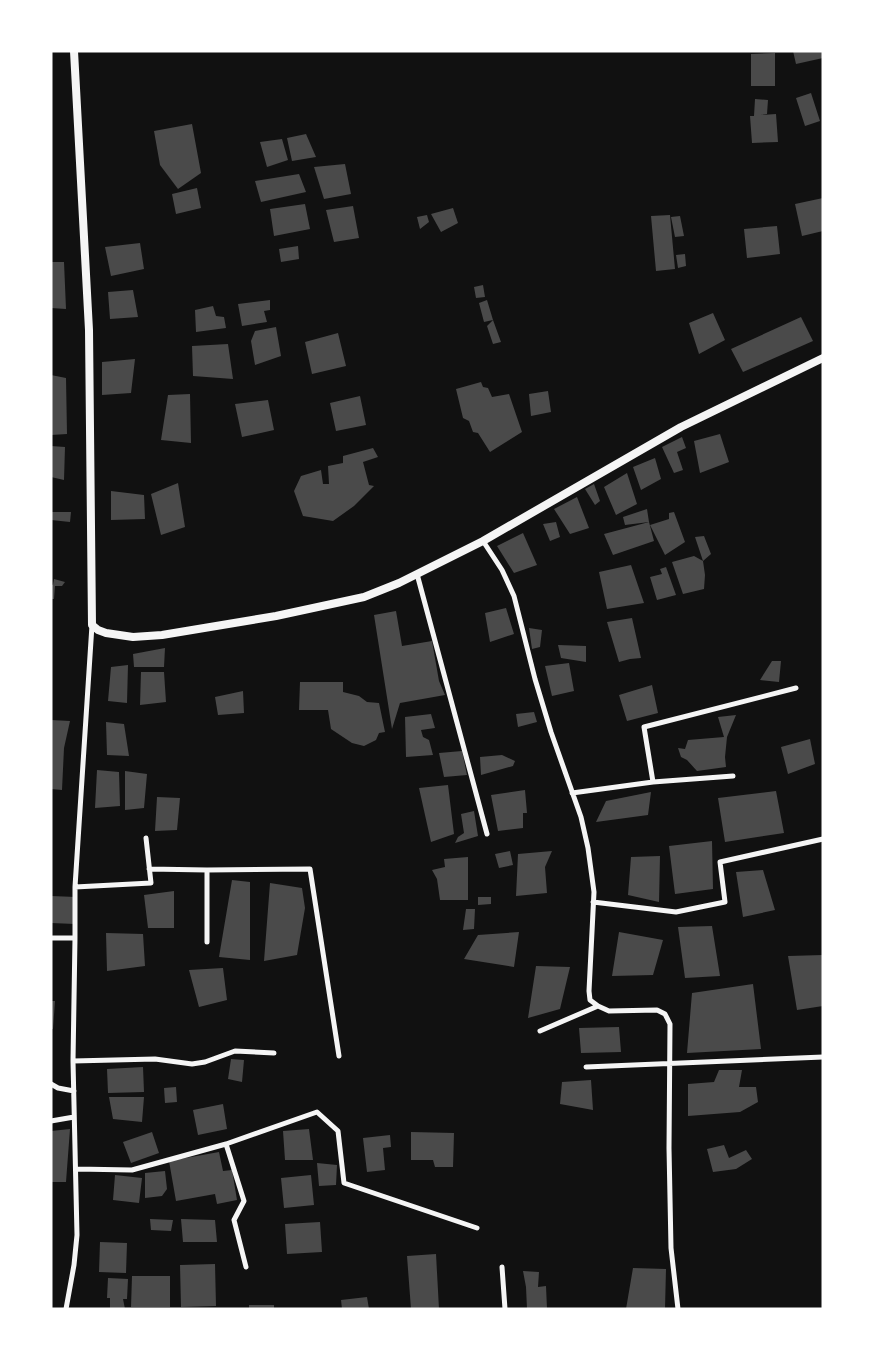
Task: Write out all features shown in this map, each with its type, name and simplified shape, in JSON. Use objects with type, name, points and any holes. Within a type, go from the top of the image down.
[{"type":"street","points":[[66,1309],[77,1235],[73,1061],[75,887],[92,625],[89,330],[74,51]]},
{"type":"street","points":[[92,625],[106,633],[133,636],[162,636],[276,616],[364,597],[399,583],[483,541],[681,427],[823,358]]},
{"type":"street","points":[[483,541],[502,570],[514,596],[535,679],[551,732],[581,817],[588,848],[594,892],[590,1000],[609,1011],[657,1010],[665,1014],[670,1024],[669,1148],[671,1248],[678,1309]]},
{"type":"street","points":[[417,574],[486,834]]},
{"type":"street","points":[[653,782],[644,727],[796,688]]},
{"type":"street","points":[[572,793],[653,782],[733,776]]},
{"type":"street","points":[[75,887],[151,883],[146,838]]},
{"type":"street","points":[[593,902],[676,912],[725,902],[720,862],[823,839]]},
{"type":"street","points":[[150,869],[310,869],[339,1056]]},
{"type":"street","points":[[207,870],[207,942]]},
{"type":"street","points":[[51,938],[75,938]]},
{"type":"street","points":[[540,1031],[598,1006]]},
{"type":"street","points":[[73,1061],[155,1059],[192,1064],[205,1062],[235,1050],[274,1053]]},
{"type":"street","points":[[586,1067],[823,1057]]},
{"type":"street","points":[[51,1084],[58,1088],[74,1091]]},
{"type":"street","points":[[76,1169],[132,1170],[226,1144],[317,1112],[338,1131],[344,1183],[477,1228]]},
{"type":"street","points":[[51,1121],[74,1117]]},
{"type":"street","points":[[226,1144],[244,1200],[234,1220],[246,1267]]},
{"type":"street","points":[[502,1267],[505,1309]]},
{"type":"building","points":[[793,51],[823,51],[823,58],[796,64]]},
{"type":"building","points":[[775,53],[775,86],[751,86],[751,54]]},
{"type":"building","points":[[811,93],[820,121],[805,126],[796,98]]},
{"type":"building","points":[[755,99],[768,100],[767,114],[760,115],[776,114],[778,142],[752,143],[750,116],[754,116]]},
{"type":"building","points":[[192,124],[201,173],[178,189],[160,165],[154,131]]},
{"type":"building","points":[[306,134],[316,157],[292,161],[287,138]]},
{"type":"building","points":[[282,139],[288,160],[267,167],[260,142]]},
{"type":"building","points":[[345,164],[351,194],[324,199],[314,167]]},
{"type":"building","points":[[299,174],[306,192],[261,202],[255,181]]},
{"type":"building","points":[[197,188],[201,208],[176,214],[172,194]]},
{"type":"building","points":[[823,198],[823,231],[802,236],[795,204]]},
{"type":"building","points":[[305,204],[310,229],[274,236],[270,209]]},
{"type":"building","points":[[353,206],[359,238],[334,242],[326,210]]},
{"type":"building","points":[[453,208],[458,223],[441,232],[431,214]]},
{"type":"building","points":[[427,215],[429,222],[420,229],[417,217]]},
{"type":"building","points":[[670,215],[675,269],[656,271],[651,216]]},
{"type":"building","points":[[680,216],[684,236],[675,237],[671,217]]},
{"type":"building","points":[[777,226],[780,254],[747,258],[744,229]]},
{"type":"building","points":[[140,243],[144,269],[111,276],[105,247]]},
{"type":"building","points":[[298,246],[299,259],[281,262],[279,249]]},
{"type":"building","points":[[685,254],[686,266],[678,268],[676,255]]},
{"type":"building","points":[[51,262],[64,262],[66,309],[51,308]]},
{"type":"building","points":[[483,285],[485,297],[476,298],[474,287]]},
{"type":"building","points":[[133,290],[138,317],[110,319],[108,292]]},
{"type":"building","points":[[270,300],[270,310],[264,311],[267,322],[242,326],[238,304]]},
{"type":"building","points":[[487,300],[493,320],[484,322],[479,303]]},
{"type":"building","points":[[213,306],[216,316],[224,317],[226,328],[196,332],[195,310]]},
{"type":"building","points":[[713,313],[725,340],[699,354],[689,323]]},
{"type":"building","points":[[801,317],[813,341],[743,372],[731,349]]},
{"type":"building","points":[[493,320],[501,342],[493,344],[487,326]]},
{"type":"building","points":[[276,327],[281,356],[255,365],[251,341],[255,331]]},
{"type":"building","points":[[338,333],[346,366],[312,374],[305,342]]},
{"type":"building","points":[[228,344],[233,379],[193,376],[192,346]]},
{"type":"building","points":[[135,359],[131,393],[102,395],[102,362]]},
{"type":"building","points":[[51,375],[66,378],[67,434],[51,435]]},
{"type":"building","points":[[481,382],[483,387],[488,388],[492,397],[509,394],[522,432],[490,452],[478,433],[473,432],[469,421],[463,418],[456,389]]},
{"type":"building","points":[[548,391],[551,412],[531,416],[529,394]]},
{"type":"building","points":[[190,394],[191,443],[161,440],[168,395]]},
{"type":"building","points":[[360,396],[366,425],[336,431],[330,403]]},
{"type":"building","points":[[268,400],[274,430],[242,437],[235,404]]},
{"type":"building","points":[[720,434],[729,462],[700,473],[694,441]]},
{"type":"building","points":[[682,437],[686,448],[677,452],[683,470],[674,473],[662,447]]},
{"type":"building","points":[[51,446],[65,447],[64,480],[51,477]]},
{"type":"building","points":[[373,448],[378,457],[363,462],[369,485],[374,486],[354,506],[333,521],[303,516],[294,491],[301,476],[321,470],[323,484],[329,484],[328,466],[343,463],[343,456]]},
{"type":"building","points":[[655,458],[661,479],[641,490],[633,467]]},
{"type":"building","points":[[627,473],[637,504],[616,515],[604,487]]},
{"type":"building","points":[[178,483],[185,527],[161,535],[151,494]]},
{"type":"building","points":[[594,484],[600,501],[595,505],[585,489]]},
{"type":"building","points":[[111,491],[144,495],[145,519],[111,520]]},
{"type":"building","points":[[577,497],[589,528],[570,534],[554,509]]},
{"type":"building","points":[[647,509],[649,522],[625,525],[623,517]]},
{"type":"building","points":[[51,512],[71,512],[70,522],[51,520]]},
{"type":"building","points":[[674,512],[685,542],[665,555],[650,525],[669,519],[669,513]]},
{"type":"building","points":[[556,522],[560,537],[550,541],[543,524]]},
{"type":"building","points":[[649,522],[654,541],[613,555],[604,534]]},
{"type":"building","points":[[523,533],[537,565],[514,573],[497,546]]},
{"type":"building","points":[[704,536],[711,554],[703,561],[695,537]]},
{"type":"building","points":[[694,556],[703,561],[704,589],[683,594],[672,562]]},
{"type":"building","points":[[631,565],[644,603],[607,609],[599,572]]},
{"type":"building","points":[[666,567],[676,595],[657,600],[650,577],[662,574],[660,569]]},
{"type":"building","points":[[54,579],[65,582],[62,586],[55,586],[54,599],[51,599],[51,584],[53,585]]},
{"type":"building","points":[[506,608],[514,634],[490,642],[485,613]]},
{"type":"building","points":[[396,611],[402,646],[432,641],[439,681],[445,695],[400,703],[392,729],[374,615]]},
{"type":"building","points":[[632,618],[641,658],[619,662],[607,622]]},
{"type":"building","points":[[529,628],[542,630],[540,647],[532,649]]},
{"type":"building","points":[[558,645],[586,646],[586,662],[561,658]]},
{"type":"building","points":[[165,648],[164,667],[134,667],[133,654]]},
{"type":"building","points":[[772,661],[781,661],[779,682],[760,680]]},
{"type":"building","points":[[569,663],[574,691],[552,696],[545,666]]},
{"type":"building","points":[[128,665],[127,703],[108,701],[111,667]]},
{"type":"building","points":[[141,672],[164,672],[166,702],[140,705]]},
{"type":"building","points":[[300,682],[343,682],[343,692],[359,696],[367,702],[379,703],[385,732],[379,733],[376,740],[364,746],[352,743],[331,729],[328,710],[299,710]]},
{"type":"building","points":[[652,685],[658,713],[627,721],[619,695]]},
{"type":"building","points":[[243,691],[244,713],[218,715],[215,697]]},
{"type":"building","points":[[534,712],[537,722],[518,727],[516,714]]},
{"type":"building","points":[[431,714],[435,728],[421,730],[423,737],[429,740],[433,755],[406,757],[405,717]]},
{"type":"building","points":[[736,715],[727,737],[726,767],[697,771],[687,760],[681,757],[678,748],[685,749],[688,740],[724,737],[718,717]]},
{"type":"building","points":[[51,720],[70,721],[64,748],[62,790],[51,789]]},
{"type":"building","points":[[106,722],[124,724],[129,756],[107,755]]},
{"type":"building","points":[[810,739],[815,764],[788,774],[781,747]]},
{"type":"building","points":[[462,751],[467,775],[444,777],[439,753]]},
{"type":"building","points":[[502,755],[515,761],[513,766],[481,775],[480,757]]},
{"type":"building","points":[[97,770],[119,772],[120,806],[95,808]]},
{"type":"building","points":[[125,771],[147,774],[144,808],[125,810]]},
{"type":"building","points":[[448,785],[454,834],[431,842],[419,788]]},
{"type":"building","points":[[525,790],[527,813],[523,813],[523,828],[498,831],[491,795]]},
{"type":"building","points":[[776,791],[784,833],[725,842],[718,798]]},
{"type":"building","points":[[651,792],[648,815],[596,822],[606,801]]},
{"type":"building","points":[[157,797],[180,798],[177,830],[155,831]]},
{"type":"building","points":[[474,811],[478,836],[455,843],[458,837],[464,833],[461,814]]},
{"type":"building","points":[[712,841],[713,889],[675,894],[669,846]]},
{"type":"building","points":[[510,851],[513,865],[499,868],[495,854]]},
{"type":"building","points":[[552,851],[545,867],[547,893],[516,896],[518,854]]},
{"type":"building","points":[[660,856],[659,902],[628,895],[631,857]]},
{"type":"building","points":[[468,857],[468,900],[440,900],[437,879],[432,870],[445,867],[444,859]]},
{"type":"building","points":[[763,870],[775,910],[743,917],[736,872]]},
{"type":"building","points":[[232,880],[250,882],[250,960],[219,957]]},
{"type":"building","points":[[270,883],[302,888],[305,908],[297,955],[264,961]]},
{"type":"building","points":[[174,891],[174,928],[148,928],[144,895]]},
{"type":"building","points":[[51,896],[76,897],[75,924],[51,923]]},
{"type":"building","points":[[478,897],[491,897],[491,904],[478,905]]},
{"type":"building","points":[[466,909],[475,909],[474,929],[463,930]]},
{"type":"building","points":[[712,926],[720,976],[685,978],[678,927]]},
{"type":"building","points":[[519,932],[514,967],[464,959],[478,935]]},
{"type":"building","points":[[619,932],[663,940],[653,975],[612,976]]},
{"type":"building","points":[[106,933],[143,934],[145,966],[107,971]]},
{"type":"building","points":[[823,955],[823,1006],[797,1010],[788,956]]},
{"type":"building","points":[[536,966],[570,967],[560,1009],[528,1018]]},
{"type":"building","points":[[223,968],[227,1000],[199,1007],[189,970]]},
{"type":"building","points":[[753,984],[761,1049],[687,1053],[692,993]]},
{"type":"building","points":[[51,1001],[55,1001],[53,1029],[51,1029]]},
{"type":"building","points":[[619,1027],[621,1052],[581,1053],[579,1028]]},
{"type":"building","points":[[231,1059],[244,1060],[242,1082],[228,1079]]},
{"type":"building","points":[[143,1067],[144,1092],[108,1093],[107,1069]]},
{"type":"building","points":[[719,1070],[742,1070],[739,1087],[756,1087],[758,1102],[740,1112],[688,1116],[688,1084],[714,1082]]},
{"type":"building","points":[[591,1080],[593,1110],[560,1104],[562,1082]]},
{"type":"building","points":[[176,1087],[177,1102],[165,1103],[164,1088]]},
{"type":"building","points":[[109,1097],[144,1097],[142,1122],[113,1119]]},
{"type":"building","points":[[223,1104],[227,1129],[198,1135],[193,1110]]},
{"type":"building","points":[[70,1129],[66,1182],[51,1182],[51,1131]]},
{"type":"building","points":[[309,1129],[313,1160],[285,1160],[283,1131]]},
{"type":"building","points":[[152,1132],[159,1153],[131,1163],[123,1142]]},
{"type":"building","points":[[411,1132],[454,1133],[453,1167],[435,1167],[433,1160],[411,1160]]},
{"type":"building","points":[[390,1135],[391,1147],[383,1148],[385,1170],[367,1172],[363,1138]]},
{"type":"building","points":[[724,1145],[729,1158],[746,1150],[752,1159],[736,1169],[713,1172],[707,1149]]},
{"type":"building","points":[[219,1152],[223,1171],[232,1170],[237,1200],[217,1204],[215,1194],[176,1201],[169,1161]]},
{"type":"building","points":[[317,1163],[337,1165],[336,1185],[319,1186]]},
{"type":"building","points":[[165,1171],[167,1189],[162,1196],[145,1198],[145,1173]]},
{"type":"building","points":[[115,1175],[142,1178],[139,1203],[113,1200]]},
{"type":"building","points":[[311,1175],[314,1205],[284,1208],[281,1178]]},
{"type":"building","points":[[150,1219],[173,1220],[171,1231],[151,1230]]},
{"type":"building","points":[[181,1219],[215,1220],[217,1242],[183,1242]]},
{"type":"building","points":[[320,1222],[322,1252],[287,1254],[285,1224]]},
{"type":"building","points":[[100,1242],[127,1243],[126,1273],[99,1272]]},
{"type":"building","points":[[436,1254],[439,1309],[411,1309],[407,1256]]},
{"type":"building","points":[[215,1264],[216,1306],[181,1307],[180,1265]]},
{"type":"building","points":[[633,1268],[666,1269],[665,1309],[626,1309]]},
{"type":"building","points":[[523,1271],[539,1272],[538,1287],[546,1286],[547,1309],[527,1309]]},
{"type":"building","points":[[132,1276],[170,1276],[170,1307],[131,1307]]},
{"type":"building","points":[[108,1278],[128,1279],[127,1299],[123,1299],[125,1309],[110,1309],[110,1298],[107,1298]]},
{"type":"building","points":[[367,1297],[369,1309],[342,1309],[341,1300]]},
{"type":"building","points":[[249,1305],[274,1305],[274,1309],[249,1309]]}]
